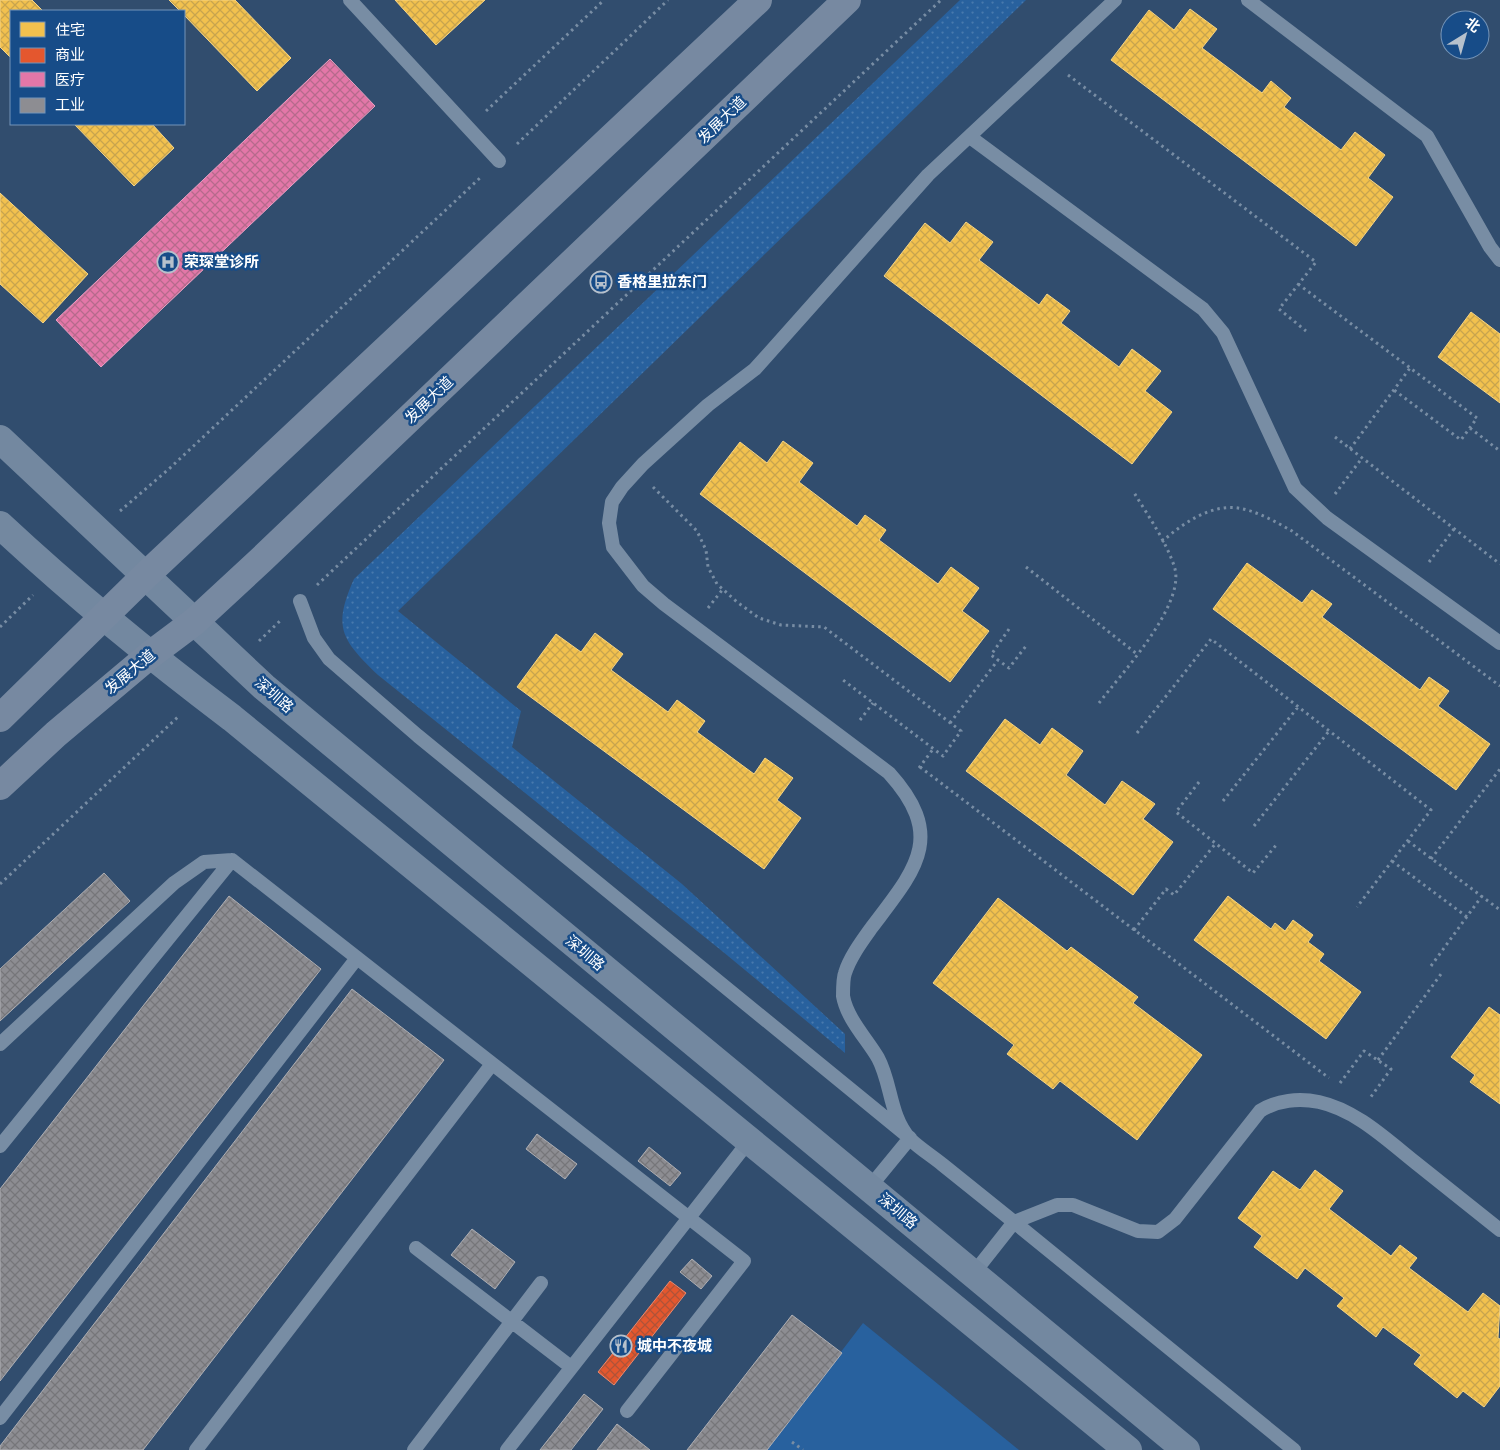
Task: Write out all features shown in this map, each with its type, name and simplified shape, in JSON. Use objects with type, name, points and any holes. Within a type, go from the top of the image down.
[{"type":"main road","points":[[0,718],[145,576],[758,0]]},
{"type":"main road","name":"发展大道","points":[[0,786],[56,734],[150,655],[194,622],[261,560],[847,0]]},
{"type":"street","name":"深圳路","points":[[0,439],[272,694],[1186,1450]]},
{"type":"street","points":[[0,525],[54,575],[150,655],[1128,1450]]},
{"type":"lane","points":[[350,0],[499,161]]},
{"type":"lane","points":[[910,1138],[896,1115],[890,1099],[888,1081],[879,1059],[851,1014],[844,996],[845,973],[860,943],[908,879],[917,862],[920,846],[920,821],[908,794],[889,773],[664,604],[626,566],[613,547],[609,523],[612,502],[622,487],[637,471],[708,405],[755,369],[928,175],[1115,0]]},
{"type":"lane","points":[[1248,0],[1427,136],[1490,247],[1500,260]]},
{"type":"lane","points":[[970,136],[1203,309],[1223,334],[1295,488],[1321,512],[1500,643]]},
{"type":"lane","points":[[300,601],[314,638],[329,659],[426,742],[1294,1450]]},
{"type":"lane","points":[[0,1146],[232,860]]},
{"type":"lane","points":[[0,1044],[174,883],[204,862],[232,860],[744,1261],[627,1411]]},
{"type":"lane","points":[[0,1418],[357,958]]},
{"type":"lane","points":[[196,1450],[492,1064]]},
{"type":"lane","points":[[973,1274],[1014,1222],[1057,1205],[1073,1205],[1138,1231],[1158,1232],[1175,1219],[1260,1111],[1271,1104],[1289,1100],[1319,1102],[1344,1112],[1370,1127],[1500,1230]]},
{"type":"lane","points":[[869,1188],[910,1138]]},
{"type":"lane","points":[[507,1450],[749,1141]]},
{"type":"lane","points":[[416,1248],[572,1367]]},
{"type":"lane","points":[[414,1450],[541,1283]]},
{"type":"path","points":[[468,128],[604,0]]},
{"type":"path","points":[[97,531],[170,468],[499,161],[668,0]]},
{"type":"path","points":[[237,662],[942,0]]},
{"type":"path","points":[[1050,62],[1316,262],[1279,309],[1306,331]]},
{"type":"path","points":[[1298,284],[1477,418],[1461,440],[1394,390]]},
{"type":"path","points":[[1350,449],[1410,368]]},
{"type":"path","points":[[1470,428],[1500,451]]},
{"type":"path","points":[[1335,437],[1500,564]]},
{"type":"path","points":[[1321,512],[1362,458]]},
{"type":"path","points":[[637,471],[696,531],[706,550],[708,567],[717,584],[737,602],[759,618],[781,625],[824,627],[961,732],[943,756],[844,680]]},
{"type":"path","points":[[1099,703],[1169,609],[1175,591],[1175,570],[1162,542],[1133,491]]},
{"type":"path","points":[[1162,542],[1176,528],[1195,518],[1220,510],[1238,508],[1273,520],[1292,531],[1500,686]]},
{"type":"path","points":[[1415,581],[1454,529]]},
{"type":"path","points":[[1026,567],[1137,654]]},
{"type":"path","points":[[0,627],[54,575]]},
{"type":"path","points":[[1009,629],[991,654],[1009,668],[1026,646]]},
{"type":"path","points":[[1137,733],[1211,639],[1431,810],[1357,907]]},
{"type":"path","points":[[950,723],[998,660]]},
{"type":"path","points":[[0,884],[202,696]]},
{"type":"path","points":[[1223,802],[1298,707]]},
{"type":"path","points":[[1254,826],[1330,731]]},
{"type":"path","points":[[920,767],[1330,1080]]},
{"type":"path","points":[[1431,858],[1500,769]]},
{"type":"path","points":[[1199,782],[1176,812],[1216,844],[1253,873],[1277,844]]},
{"type":"path","points":[[1408,841],[1500,910]]},
{"type":"path","points":[[1134,930],[1166,889],[1174,895],[1216,844]]},
{"type":"path","points":[[1392,861],[1467,917]]},
{"type":"path","points":[[1431,966],[1482,896]]},
{"type":"path","points":[[1378,1060],[1441,974]]},
{"type":"path","points":[[1344,1090],[1338,1086],[1364,1051],[1392,1069],[1364,1106]]},
{"type":"path","points":[[792,1442],[803,1450]]},
{"type":"shaded area","points":[[960,0],[1026,0],[398,611],[521,711],[512,747],[682,884],[845,1034],[845,1053],[722,951],[378,675],[349,642],[342,622],[343,610],[354,579]]},
{"type":"shaded area","points":[[863,1323],[1019,1450],[766,1450]]},
{"type":"building: 住宅","points":[[0,0],[32,0],[42,10],[10,10],[10,57],[0,47]]},
{"type":"building: 住宅","points":[[169,0],[235,0],[291,58],[257,91],[185,16],[185,10],[179,10]]},
{"type":"building: 住宅","points":[[395,0],[485,0],[436,45]]},
{"type":"building: 住宅","points":[[1190,9],[1217,29],[1202,48],[1262,93],[1271,81],[1291,98],[1284,107],[1341,150],[1355,132],[1385,155],[1368,178],[1393,197],[1356,246],[1111,60],[1149,10],[1174,30]]},
{"type":"building: 住宅","points":[[75,125],[153,125],[174,148],[134,186]]},
{"type":"building: 住宅","points":[[0,193],[88,274],[43,323],[0,284]]},
{"type":"building: 住宅","points":[[966,222],[993,242],[979,260],[1039,305],[1047,294],[1070,311],[1061,323],[1119,367],[1132,349],[1161,371],[1145,391],[1172,412],[1132,464],[884,276],[925,223],[950,243]]},
{"type":"building: 住宅","points":[[1471,312],[1500,334],[1500,403],[1438,357]]},
{"type":"building: 住宅","points":[[783,441],[813,463],[799,482],[857,526],[865,515],[886,530],[879,540],[938,584],[951,567],[979,588],[962,611],[989,631],[950,682],[700,494],[740,442],[767,463]]},
{"type":"building: 住宅","points":[[1247,563],[1302,603],[1312,590],[1332,604],[1322,617],[1420,690],[1429,677],[1449,691],[1438,706],[1490,744],[1456,790],[1213,609]]},
{"type":"building: 住宅","points":[[595,633],[623,654],[611,670],[668,712],[677,700],[705,721],[697,732],[754,774],[765,758],[793,778],[777,800],[801,818],[764,869],[517,687],[556,634],[581,652]]},
{"type":"building: 住宅","points":[[1005,719],[1040,745],[1052,728],[1083,751],[1066,775],[1105,805],[1122,781],[1155,804],[1143,819],[1173,842],[1133,895],[966,771]]},
{"type":"building: 住宅","points":[[1228,896],[1271,929],[1275,923],[1285,931],[1293,920],[1313,935],[1308,942],[1324,954],[1319,961],[1361,992],[1326,1039],[1194,940]]},
{"type":"building: 住宅","points":[[998,898],[1067,951],[1071,947],[1138,997],[1133,1003],[1202,1055],[1137,1140],[1060,1081],[1053,1089],[1007,1054],[1014,1045],[933,983]]},
{"type":"building: 住宅","points":[[1489,1007],[1500,1015],[1500,1104],[1470,1082],[1475,1075],[1451,1057]]},
{"type":"building: 住宅","points":[[1315,1170],[1343,1191],[1329,1209],[1391,1256],[1400,1245],[1417,1258],[1409,1268],[1468,1312],[1483,1293],[1500,1306],[1498,1338],[1500,1339],[1500,1386],[1484,1407],[1463,1391],[1457,1398],[1414,1364],[1421,1355],[1383,1327],[1376,1337],[1337,1306],[1344,1298],[1305,1268],[1297,1279],[1254,1247],[1262,1236],[1238,1218],[1273,1171],[1300,1190]]},
{"type":"building: 商业","points":[[670,1281],[686,1293],[614,1385],[598,1372]]},
{"type":"building: 医疗","points":[[330,59],[375,106],[101,367],[56,320]]},
{"type":"building: 工业","points":[[104,873],[130,901],[0,1021],[0,969]]},
{"type":"building: 工业","points":[[229,896],[321,969],[0,1381],[0,1189]]},
{"type":"building: 工业","points":[[352,989],[444,1060],[143,1450],[0,1450],[0,1446]]},
{"type":"building: 工业","points":[[537,1134],[577,1164],[565,1179],[526,1149]]},
{"type":"building: 工业","points":[[649,1147],[681,1173],[670,1186],[638,1161]]},
{"type":"building: 工业","points":[[472,1229],[515,1262],[495,1289],[451,1255]]},
{"type":"building: 工业","points":[[692,1259],[712,1276],[701,1289],[680,1272]]},
{"type":"building: 工业","points":[[792,1315],[842,1353],[767,1450],[687,1450]]},
{"type":"building: 工业","points":[[584,1394],[603,1409],[571,1450],[540,1450]]},
{"type":"building: 工业","points":[[617,1424],[650,1450],[597,1450]]},
{"type":"place","name":"荣琛堂诊所","points":[[168,262]]},
{"type":"place","name":"香格里拉东门","points":[[601,282]]},
{"type":"place","name":"城中不夜城","points":[[621,1346]]}]
